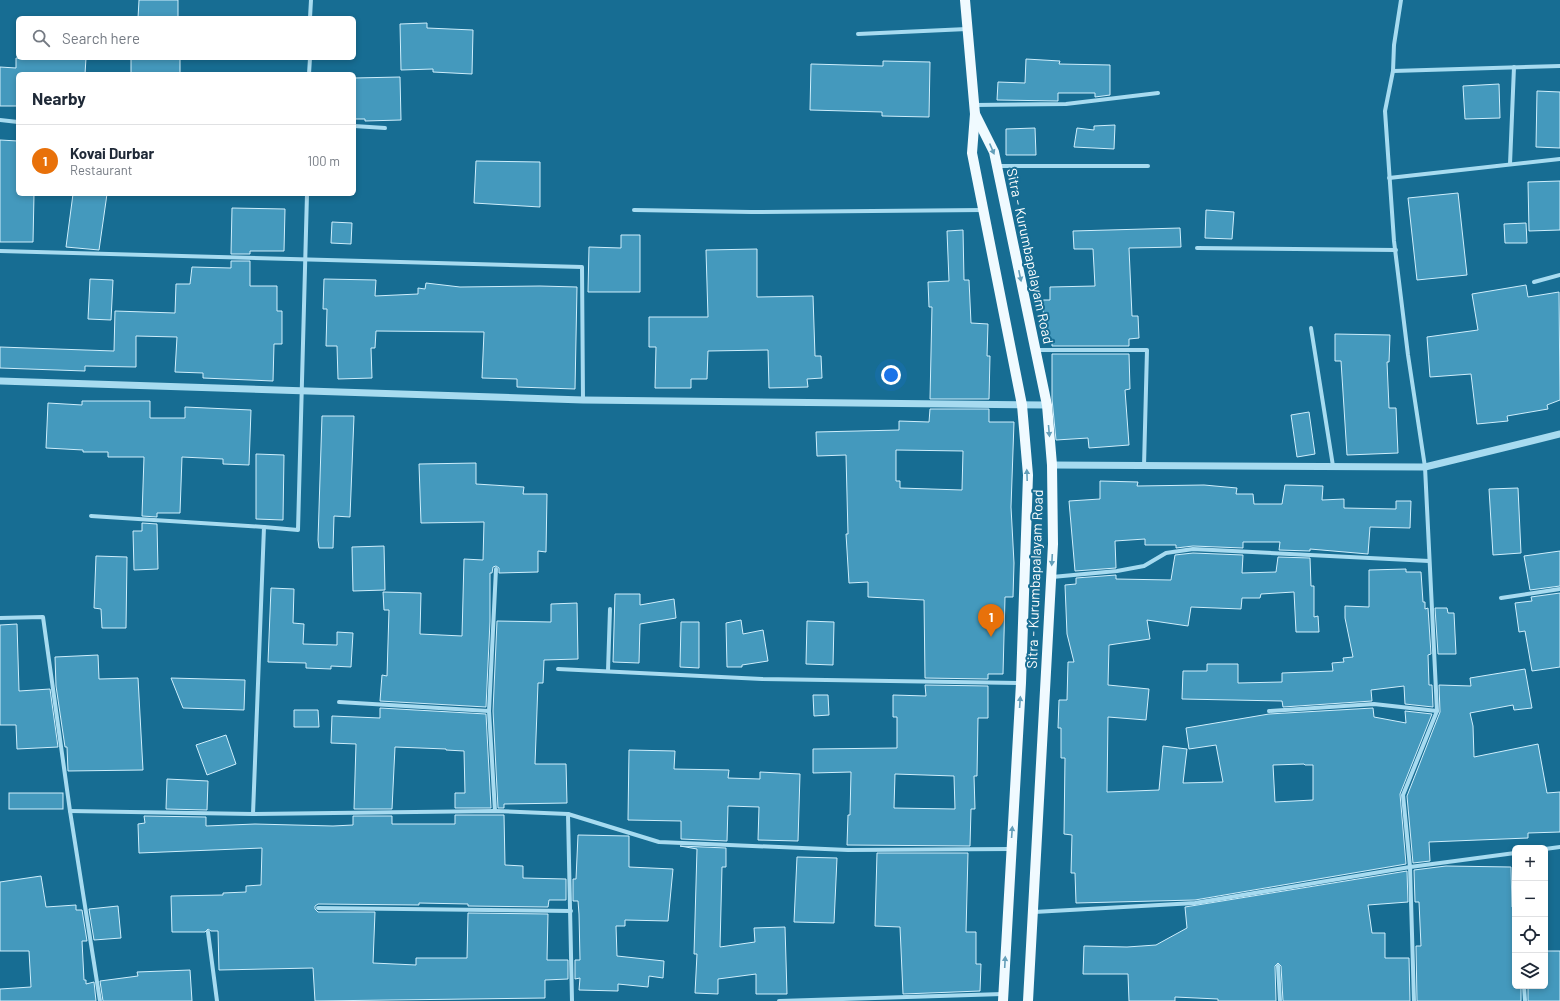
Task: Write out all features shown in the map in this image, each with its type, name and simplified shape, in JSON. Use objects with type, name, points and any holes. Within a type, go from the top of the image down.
[{"type":"main road","name":"Sitra - Kurumbapalayam Road","points":[[965,0],[974,109],[994,152],[1047,405],[1052,465],[1053,544],[1028,1001]]},
{"type":"main road","points":[[974,109],[972,153],[1022,405],[1028,475],[1021,683],[1003,998]]},
{"type":"street","points":[[310,16],[311,0]]},
{"type":"street","points":[[1401,0],[1394,44],[1393,71],[1386,111],[1389,178],[1408,355],[1425,466],[1437,711],[1402,795],[1410,867],[1414,1001]]},
{"type":"street","points":[[858,34],[967,29]]},
{"type":"street","points":[[309,72],[310,60]]},
{"type":"street","points":[[1393,71],[1560,66]]},
{"type":"street","points":[[1510,164],[1514,67]]},
{"type":"street","points":[[974,109],[1066,104],[1158,93]]},
{"type":"street","points":[[0,120],[16,122]]},
{"type":"street","points":[[356,126],[385,128]]},
{"type":"street","points":[[1389,178],[1560,159]]},
{"type":"street","points":[[997,166],[1148,166]]},
{"type":"street","points":[[91,516],[298,530],[303,392],[307,196]]},
{"type":"street","points":[[634,210],[751,212],[983,210]]},
{"type":"street","points":[[1197,248],[1396,250]]},
{"type":"street","points":[[0,251],[305,258],[582,267],[583,400]]},
{"type":"street","points":[[1534,282],[1560,276]]},
{"type":"street","points":[[1311,328],[1333,466]]},
{"type":"street","points":[[1035,350],[1147,350],[1144,466]]},
{"type":"street","points":[[0,381],[583,400],[1047,405]]},
{"type":"street","points":[[1052,465],[1425,466],[1560,434]]},
{"type":"street","points":[[253,814],[264,527]]},
{"type":"street","points":[[1051,578],[1117,571],[1144,566],[1166,553],[1192,549],[1429,562]]},
{"type":"street","points":[[495,812],[489,711],[496,569]]},
{"type":"street","points":[[1501,598],[1560,589]]},
{"type":"street","points":[[608,672],[610,609]]},
{"type":"street","points":[[0,618],[43,617],[70,811],[100,1001]]},
{"type":"street","points":[[558,669],[762,679],[1021,683]]},
{"type":"street","points":[[339,702],[489,711]]},
{"type":"street","points":[[1269,711],[1374,704],[1437,711]]},
{"type":"street","points":[[70,811],[253,814],[495,812],[568,814],[659,842],[848,850],[1011,849]]},
{"type":"street","points":[[568,814],[572,1001]]},
{"type":"street","points":[[1548,849],[1560,847]]},
{"type":"street","points":[[1033,912],[1195,903],[1410,867],[1512,853]]},
{"type":"street","points":[[318,908],[571,911]]},
{"type":"street","points":[[208,932],[217,1001]]},
{"type":"street","points":[[1278,966],[1280,1001]]},
{"type":"street","points":[[1524,989],[1525,1001]]},
{"type":"street","points":[[779,1001],[1003,998]]},
{"type":"building","points":[[139,0],[178,0],[178,16],[138,16]]},
{"type":"building","points":[[427,23],[427,28],[473,30],[472,74],[433,72],[433,69],[401,70],[400,24]]},
{"type":"building","points":[[1026,59],[1060,61],[1059,64],[1110,65],[1110,95],[1095,97],[1095,93],[1058,93],[1058,101],[997,100],[998,82],[1025,83]]},
{"type":"building","points":[[16,60],[86,60],[85,72],[16,72],[16,106],[0,106],[0,67],[16,68]]},
{"type":"building","points":[[131,60],[180,60],[180,72],[131,72]]},
{"type":"building","points":[[883,61],[930,62],[929,117],[882,116],[882,112],[810,110],[811,64],[883,66]]},
{"type":"building","points":[[400,77],[401,120],[365,121],[365,119],[356,119],[356,78]]},
{"type":"building","points":[[1499,84],[1500,118],[1465,119],[1463,86]]},
{"type":"building","points":[[1537,91],[1560,92],[1560,148],[1536,147]]},
{"type":"building","points":[[1115,125],[1114,149],[1074,147],[1077,128],[1094,130],[1094,126]]},
{"type":"building","points":[[1035,128],[1036,155],[1006,155],[1006,129]]},
{"type":"building","points":[[0,140],[16,141],[16,196],[34,196],[33,242],[0,242]]},
{"type":"building","points":[[476,161],[540,162],[540,207],[474,203]]},
{"type":"building","points":[[1560,181],[1560,230],[1529,231],[1528,182]]},
{"type":"building","points":[[1458,193],[1467,275],[1417,280],[1408,198]]},
{"type":"building","points":[[73,196],[107,196],[99,250],[66,247]]},
{"type":"building","points":[[232,208],[285,209],[284,251],[250,251],[250,254],[231,254]]},
{"type":"building","points":[[1206,210],[1234,212],[1232,239],[1205,238]]},
{"type":"building","points":[[332,222],[352,223],[351,244],[331,243]]},
{"type":"building","points":[[1526,223],[1527,243],[1505,243],[1504,224]]},
{"type":"building","points":[[1180,228],[1181,247],[1129,248],[1132,316],[1138,316],[1139,338],[1129,339],[1129,346],[1052,346],[1052,342],[1044,342],[1043,300],[1050,300],[1050,287],[1095,286],[1093,249],[1074,249],[1073,231]]},
{"type":"building","points":[[963,230],[964,280],[969,280],[971,323],[988,324],[987,356],[990,356],[989,399],[930,399],[932,307],[929,307],[928,282],[949,281],[947,231]]},
{"type":"building","points":[[621,235],[640,235],[640,292],[588,292],[589,247],[621,248]]},
{"type":"building","points":[[757,249],[757,297],[813,296],[815,356],[821,356],[822,378],[807,379],[808,387],[769,388],[768,350],[708,351],[707,379],[691,379],[691,388],[655,388],[656,347],[649,347],[649,317],[708,317],[706,250]]},
{"type":"building","points":[[231,261],[250,261],[250,286],[277,286],[277,311],[282,311],[282,344],[274,344],[273,381],[203,378],[203,373],[175,372],[177,337],[136,336],[136,367],[85,366],[85,371],[0,368],[0,347],[114,351],[115,311],[175,313],[176,284],[190,284],[192,267],[231,268]]},
{"type":"building","points":[[90,279],[113,280],[111,320],[88,319]]},
{"type":"building","points":[[324,279],[376,280],[375,296],[418,294],[418,288],[425,289],[426,283],[460,287],[577,287],[575,389],[517,387],[517,379],[482,378],[484,332],[376,331],[375,348],[371,348],[372,378],[338,379],[337,346],[326,346],[327,309],[323,309]]},
{"type":"building","points":[[1526,285],[1528,297],[1559,292],[1560,400],[1547,405],[1548,409],[1507,416],[1508,421],[1477,424],[1471,374],[1430,377],[1427,337],[1478,330],[1472,294]]},
{"type":"building","points":[[1335,334],[1390,335],[1389,362],[1387,362],[1389,408],[1396,408],[1398,453],[1347,455],[1341,361],[1335,361]]},
{"type":"building","points":[[1052,354],[1129,354],[1130,389],[1125,390],[1129,445],[1089,448],[1088,438],[1056,440],[1052,399]]},
{"type":"building","points":[[82,401],[150,401],[150,418],[185,418],[185,407],[251,410],[249,465],[223,464],[223,459],[182,457],[180,513],[157,513],[157,517],[142,516],[144,457],[108,457],[108,452],[83,452],[83,450],[46,448],[48,403],[82,405]]},
{"type":"building","points":[[930,409],[989,409],[989,422],[1014,422],[1011,507],[1014,563],[1013,597],[1005,597],[1003,674],[988,674],[988,679],[925,678],[924,600],[868,597],[868,582],[849,583],[846,534],[848,534],[846,455],[817,456],[816,432],[899,430],[899,421],[929,422]],"holes":[[[896,450],[963,451],[962,490],[900,488],[900,481],[896,481]]]},
{"type":"building","points":[[1309,412],[1315,454],[1297,457],[1291,415]]},
{"type":"building","points":[[322,416],[354,416],[350,517],[334,516],[333,548],[319,548],[318,540]]},
{"type":"building","points":[[256,454],[284,455],[283,520],[256,519]]},
{"type":"building","points":[[476,463],[476,484],[524,487],[523,494],[547,494],[546,552],[538,551],[538,572],[499,573],[499,568],[496,566],[493,567],[492,573],[490,573],[490,621],[486,707],[380,701],[382,675],[387,676],[389,610],[384,610],[383,592],[421,593],[420,634],[462,636],[464,559],[483,560],[484,522],[421,523],[419,464]]},
{"type":"building","points":[[1100,481],[1138,482],[1137,486],[1204,485],[1237,488],[1236,494],[1253,494],[1254,504],[1282,504],[1285,485],[1323,486],[1322,500],[1344,499],[1344,508],[1396,509],[1396,501],[1411,501],[1410,528],[1370,527],[1368,554],[1310,549],[1310,551],[1279,550],[1280,542],[1243,542],[1243,548],[1193,546],[1176,548],[1176,545],[1145,545],[1145,539],[1115,541],[1116,568],[1075,571],[1069,501],[1100,499]]},
{"type":"building","points":[[1518,488],[1521,553],[1493,555],[1489,489]]},
{"type":"building","points":[[142,523],[157,524],[158,569],[134,570],[133,531],[142,531]]},
{"type":"building","points":[[384,546],[385,590],[353,591],[352,547]]},
{"type":"building","points":[[1560,551],[1560,586],[1530,590],[1524,556]]},
{"type":"building","points":[[1193,553],[1243,555],[1242,573],[1276,572],[1278,557],[1310,558],[1311,586],[1314,586],[1314,617],[1318,616],[1319,632],[1296,632],[1294,592],[1261,594],[1260,598],[1242,598],[1241,609],[1191,607],[1188,626],[1147,620],[1150,639],[1109,645],[1108,685],[1149,689],[1146,720],[1108,717],[1107,792],[1159,790],[1163,746],[1187,749],[1183,783],[1223,782],[1216,745],[1189,749],[1186,728],[1269,714],[1373,708],[1374,717],[1406,723],[1405,711],[1432,714],[1400,794],[1406,864],[1195,900],[1076,903],[1075,873],[1071,873],[1072,835],[1064,834],[1065,758],[1061,758],[1061,728],[1058,728],[1059,700],[1067,700],[1068,662],[1074,662],[1067,634],[1065,585],[1076,584],[1076,578],[1116,575],[1116,579],[1171,580],[1175,555]],"holes":[[[1273,765],[1313,765],[1313,800],[1275,802]]]},
{"type":"building","points":[[96,556],[127,557],[126,628],[102,628],[101,609],[94,608]]},
{"type":"building","points":[[1406,569],[1406,572],[1421,572],[1423,602],[1425,602],[1425,609],[1428,608],[1431,654],[1428,655],[1429,685],[1432,685],[1433,707],[1405,704],[1404,686],[1371,690],[1372,701],[1283,707],[1282,701],[1182,699],[1183,671],[1207,671],[1207,664],[1238,664],[1238,683],[1282,682],[1282,673],[1333,671],[1332,663],[1344,662],[1343,658],[1353,657],[1345,618],[1345,606],[1369,607],[1369,570]]},
{"type":"building","points":[[271,588],[294,589],[293,623],[304,624],[303,644],[337,645],[337,632],[353,633],[351,667],[331,666],[331,669],[306,668],[306,663],[268,662]]},
{"type":"building","points":[[1560,593],[1560,667],[1532,671],[1525,631],[1519,632],[1515,603],[1532,601],[1531,597]]},
{"type":"building","points":[[615,594],[640,594],[640,605],[674,599],[676,618],[640,624],[639,663],[613,662]]},
{"type":"building","points":[[577,603],[578,659],[544,660],[543,683],[538,683],[535,764],[566,764],[567,803],[504,804],[504,808],[498,808],[493,711],[497,621],[551,622],[551,604]]},
{"type":"building","points":[[1435,608],[1447,608],[1448,613],[1454,613],[1456,654],[1438,654]]},
{"type":"building","points":[[741,620],[743,634],[763,630],[768,661],[742,665],[742,667],[727,667],[726,623]]},
{"type":"building","points":[[807,621],[834,622],[833,665],[806,664]]},
{"type":"building","points":[[681,622],[699,622],[699,668],[680,667]]},
{"type":"building","points":[[17,624],[19,691],[50,689],[58,747],[17,749],[16,725],[0,725],[0,625]]},
{"type":"building","points":[[98,655],[99,679],[138,678],[143,770],[68,771],[67,747],[65,747],[56,686],[55,657]]},
{"type":"building","points":[[1525,669],[1532,708],[1514,710],[1513,705],[1470,713],[1473,726],[1474,757],[1538,744],[1547,793],[1560,792],[1560,832],[1528,833],[1528,838],[1429,842],[1430,861],[1413,863],[1407,796],[1440,712],[1439,685],[1471,686],[1470,678]]},
{"type":"building","points":[[171,678],[245,680],[244,710],[183,708]]},
{"type":"building","points":[[925,685],[988,686],[988,718],[978,718],[977,776],[974,776],[975,809],[971,809],[970,846],[847,845],[848,815],[850,815],[851,772],[813,773],[813,749],[897,748],[897,717],[893,717],[893,695],[926,696]],"holes":[[[895,774],[954,776],[955,809],[894,808]]]},
{"type":"building","points":[[813,695],[828,695],[829,715],[814,716]]},
{"type":"building","points":[[380,708],[486,714],[491,808],[455,808],[455,793],[465,793],[464,751],[395,747],[392,809],[354,809],[356,744],[331,743],[332,716],[380,718]]},
{"type":"building","points":[[294,710],[318,710],[319,727],[294,727]]},
{"type":"building","points":[[226,735],[236,764],[207,775],[196,745]]},
{"type":"building","points":[[629,750],[675,751],[674,769],[729,770],[728,778],[760,779],[760,772],[800,774],[798,841],[758,840],[759,807],[728,806],[727,841],[681,839],[681,821],[628,820]]},
{"type":"building","points":[[167,779],[208,781],[207,810],[166,809]]},
{"type":"building","points":[[9,793],[63,793],[63,809],[9,809]]},
{"type":"building","points":[[455,815],[504,815],[505,865],[523,866],[523,878],[566,879],[566,900],[549,900],[548,907],[468,906],[468,904],[419,903],[419,905],[318,904],[315,906],[315,909],[318,912],[375,912],[373,963],[416,965],[416,958],[467,958],[468,913],[548,914],[547,960],[568,960],[568,979],[545,980],[545,998],[315,1001],[313,968],[219,970],[218,931],[211,931],[208,929],[205,932],[172,932],[171,896],[223,895],[223,893],[246,892],[246,886],[261,885],[262,848],[139,853],[138,824],[145,823],[144,816],[206,817],[206,826],[255,824],[333,826],[353,825],[353,816],[392,816],[392,824],[455,824]]},
{"type":"building","points":[[578,835],[629,836],[629,867],[673,869],[668,921],[625,920],[625,926],[616,926],[617,956],[664,961],[663,978],[649,976],[648,987],[618,984],[618,991],[579,990],[580,978],[575,979],[575,960],[580,960],[579,914],[578,901],[573,901],[573,879],[576,879]]},
{"type":"building","points":[[680,846],[726,848],[726,867],[722,867],[720,947],[755,942],[754,928],[785,927],[787,994],[756,994],[756,974],[718,979],[718,994],[695,993],[697,954],[694,954],[697,849]]},
{"type":"building","points":[[877,853],[968,853],[966,932],[976,932],[976,964],[981,964],[980,991],[903,994],[900,927],[875,926]]},
{"type":"building","points":[[797,857],[837,858],[834,923],[794,922]]},
{"type":"building","points":[[1446,866],[1511,867],[1512,989],[1521,989],[1521,1001],[1417,1001],[1416,946],[1421,946],[1419,902],[1415,902],[1414,870]]},
{"type":"building","points":[[1407,871],[1408,902],[1368,905],[1372,933],[1385,933],[1385,958],[1409,958],[1410,1001],[1283,1001],[1281,966],[1278,963],[1275,966],[1276,1001],[1218,1001],[1218,999],[1175,997],[1175,1001],[1129,1001],[1128,974],[1083,974],[1084,946],[1127,947],[1156,945],[1187,928],[1185,907]]},
{"type":"building","points":[[41,876],[46,907],[76,905],[76,910],[82,910],[87,941],[82,941],[84,980],[86,980],[86,984],[94,982],[96,1001],[0,1001],[0,989],[31,987],[29,951],[0,951],[0,882]]},
{"type":"building","points":[[118,906],[121,938],[94,940],[89,909]]},
{"type":"building","points":[[1548,951],[1560,951],[1560,1001],[1528,1001],[1528,989],[1548,989]]},
{"type":"building","points":[[190,970],[192,1001],[103,1001],[100,981],[138,976],[137,972]]},
{"type":"place","name":"Kovai Durbar","points":[[991,637]]}]
